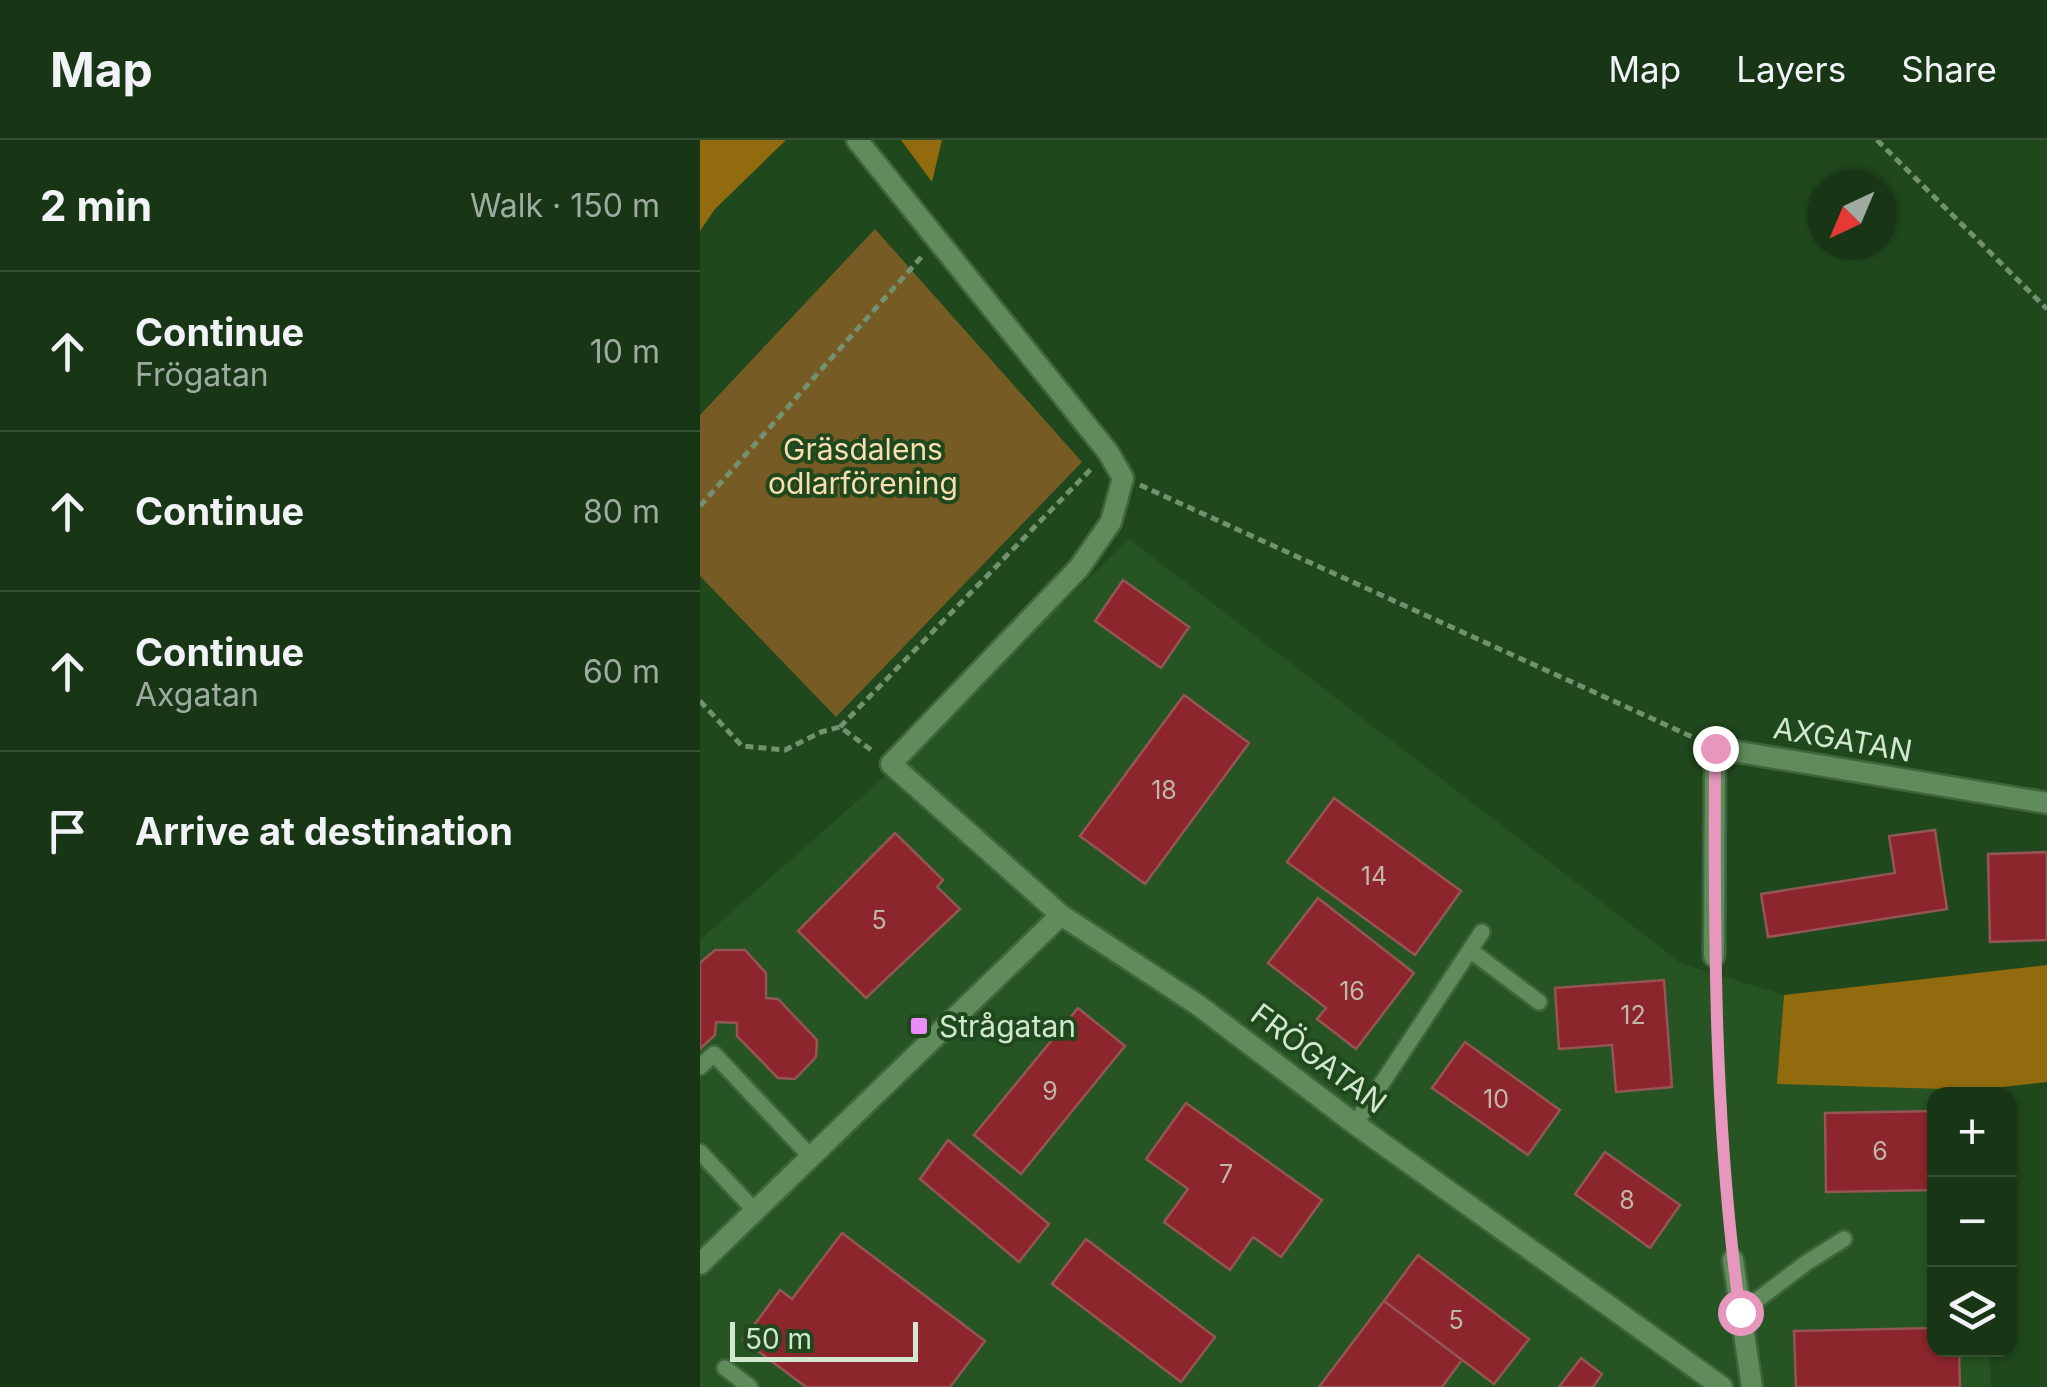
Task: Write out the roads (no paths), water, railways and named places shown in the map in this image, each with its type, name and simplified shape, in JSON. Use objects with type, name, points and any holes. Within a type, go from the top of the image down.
[{"type":"street","name":"FRÖGATAN","points":[[857,140],[1108,452],[1123,478],[1111,522],[1079,568],[892,764],[1060,915],[1198,1005],[1354,1124],[1722,1387]]},
{"type":"street","name":"AXGATAN","points":[[1714,956],[1715,748],[2047,804]]},
{"type":"street","points":[[700,1264],[1060,915]]},
{"type":"street","points":[[1733,1260],[1752,1387]]},
{"type":"lane","points":[[1354,1124],[1482,932]]},
{"type":"lane","points":[[1470,950],[1539,1002]]},
{"type":"lane","points":[[700,1067],[714,1054],[812,1156]]},
{"type":"lane","points":[[700,1152],[755,1211]]},
{"type":"lane","points":[[1740,1312],[1844,1239]]},
{"type":"lane","points":[[725,1368],[750,1387]]},
{"type":"place","name":"Strågatan","points":[[919,1026]]},
{"type":"park label","name":"Gräsdalens odlarförening","points":[[863,466]]}]
